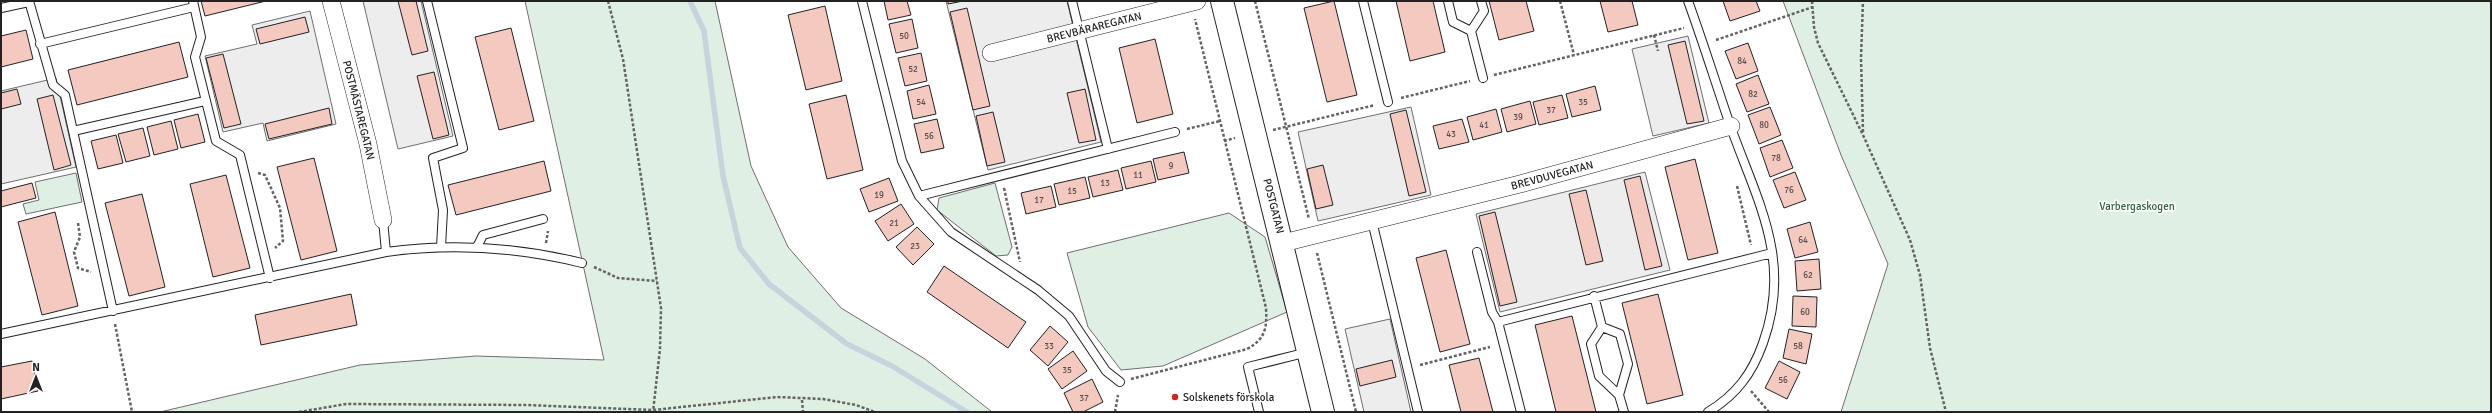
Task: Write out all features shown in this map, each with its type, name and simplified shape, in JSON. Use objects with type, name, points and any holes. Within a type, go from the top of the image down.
[{"type":"street","name":"POSTMÄSTAREGATAN","points":[[331,1],[368,144],[383,220]]},
{"type":"street","name":"POSTGATAN","points":[[1222,1],[1283,243],[1323,412]]},
{"type":"street","name":"BREVBÄRAREGATAN","points":[[991,53],[1194,2]]},
{"type":"street","name":"BREVDUVEGATAN","points":[[1283,243],[1553,175],[1731,126]]},
{"type":"lane","points":[[1,8],[29,1],[40,44],[53,85],[65,94],[113,311]]},
{"type":"lane","points":[[427,1],[464,148],[434,158],[443,210],[441,246]]},
{"type":"lane","points":[[862,1],[902,161],[919,196],[951,232],[1024,281],[1069,316],[1106,371],[1120,382]]},
{"type":"lane","points":[[1072,1],[1108,149]]},
{"type":"lane","points":[[1363,1],[1388,102]]},
{"type":"lane","points":[[1448,1],[1453,22],[1471,31]]},
{"type":"lane","points":[[1481,1],[1484,11],[1471,31],[1483,78]]},
{"type":"lane","points":[[1688,1],[1731,126],[1757,192],[1772,252],[1776,285],[1771,322],[1758,358],[1743,384],[1708,412]]},
{"type":"lane","points":[[40,44],[193,4],[201,36],[195,57],[216,141],[240,155],[270,278]]},
{"type":"lane","points":[[74,131],[206,101]]},
{"type":"lane","points":[[919,196],[1001,174],[1175,132]]},
{"type":"lane","points":[[477,247],[483,235],[543,219]]},
{"type":"lane","points":[[383,220],[386,252]]},
{"type":"lane","points":[[1372,221],[1418,412]]},
{"type":"lane","points":[[1,334],[270,278],[386,252],[441,246],[477,247],[515,250],[582,263]]},
{"type":"lane","points":[[1477,252],[1492,312],[1498,322],[1521,412]]},
{"type":"lane","points":[[1498,322],[1594,296],[1772,252]]},
{"type":"lane","points":[[1594,296],[1602,327],[1591,344],[1599,376],[1620,395]]},
{"type":"lane","points":[[1602,327],[1620,334],[1628,364],[1620,395],[1624,412]]},
{"type":"lane","points":[[1259,412],[1248,367],[1309,352]]},
{"type":"path","points":[[608,1],[623,59],[657,281],[661,324],[653,411]]},
{"type":"path","points":[[1255,1],[1310,224]]},
{"type":"path","points":[[1560,1],[1574,55]]},
{"type":"path","points":[[1812,1],[1814,27],[1818,43],[1863,135],[1910,240],[1920,275],[1930,348],[1946,412]]},
{"type":"path","points":[[1863,1],[1861,58],[1863,135]]},
{"type":"path","points":[[1115,412],[1120,382],[1247,349],[1256,344],[1265,333],[1266,308],[1224,141],[1194,2]]},
{"type":"path","points":[[1704,44],[1813,7]]},
{"type":"path","points":[[1224,141],[1388,102],[1697,24]]},
{"type":"path","points":[[1654,35],[1658,51]]},
{"type":"path","points":[[1175,132],[1220,121]]},
{"type":"path","points":[[1744,159],[1733,168],[1754,257]]},
{"type":"path","points":[[243,168],[264,175],[280,208],[283,242],[264,256]]},
{"type":"path","points":[[1001,174],[1024,281]]},
{"type":"path","points":[[90,210],[77,214],[80,237],[74,252],[78,268],[105,276]]},
{"type":"path","points":[[543,219],[548,233],[544,255]]},
{"type":"path","points":[[1315,247],[1356,412]]},
{"type":"path","points":[[582,263],[618,278],[657,281]]},
{"type":"path","points":[[113,311],[132,412]]},
{"type":"path","points":[[1408,369],[1503,344]]},
{"type":"path","points":[[1743,384],[1769,412]]},
{"type":"path","points":[[299,412],[346,404],[526,405],[653,411],[777,397],[802,400],[823,399],[856,405],[875,412]]},
{"type":"path","points":[[802,400],[803,412]]},
{"type":"green space","points":[[525,1],[715,1],[751,166],[788,247],[841,308],[925,359],[992,412],[160,412],[360,365],[476,356],[604,360]]},
{"type":"green space","name":"Varbergaskogen","points":[[1783,1],[2491,1],[2491,412],[1841,412],[1888,264],[1841,155]]},
{"type":"green space","points":[[76,173],[82,202],[26,214],[23,204],[39,200],[35,182]]},
{"type":"green space","points":[[995,183],[1012,247],[1008,255],[996,256],[937,210],[939,198]]},
{"type":"green space","points":[[1229,213],[1265,237],[1287,312],[1163,366],[1121,370],[1088,327],[1067,253]]},
{"type":"shaded area","points":[[363,1],[421,1],[453,136],[398,149]]},
{"type":"shaded area","points":[[946,1],[1067,1],[1101,142],[988,170]]},
{"type":"shaded area","points":[[310,11],[336,124],[267,141],[263,123],[223,132],[205,56],[257,44],[252,25]]},
{"type":"shaded area","points":[[1688,36],[1709,123],[1653,136],[1632,49]]},
{"type":"shaded area","points":[[56,78],[76,167],[1,184],[1,91]]},
{"type":"shaded area","points":[[1411,107],[1431,195],[1318,221],[1298,132]]},
{"type":"shaded area","points":[[1645,172],[1670,270],[1500,312],[1476,214]]},
{"type":"shaded area","points":[[1390,319],[1411,412],[1364,412],[1345,329]]},
{"type":"building","points":[[201,1],[266,1],[205,16]]},
{"type":"building","points":[[398,1],[416,1],[428,51],[412,55]]},
{"type":"building","points":[[884,1],[907,1],[911,15],[888,20]]},
{"type":"building","points":[[948,1],[963,1],[948,4]]},
{"type":"building","points":[[1334,1],[1357,95],[1327,102],[1304,8]]},
{"type":"building","points":[[1396,1],[1433,1],[1445,52],[1410,61]]},
{"type":"building","points":[[1489,1],[1526,1],[1534,31],[1499,40]]},
{"type":"building","points":[[1600,1],[1632,1],[1638,25],[1608,32]]},
{"type":"building","points":[[1723,1],[1756,1],[1760,11],[1730,21]]},
{"type":"building","points":[[825,6],[842,81],[806,90],[788,15]]},
{"type":"building","points":[[967,8],[990,106],[973,110],[950,12]]},
{"type":"building","points":[[305,17],[309,32],[260,44],[256,29]]},
{"type":"building","points":[[912,19],[918,48],[896,53],[889,24]]},
{"type":"building","points":[[511,28],[534,121],[499,130],[475,37]]},
{"type":"building","points":[[26,30],[33,59],[1,67],[1,36]]},
{"type":"building","points":[[1155,39],[1173,114],[1137,123],[1119,48]]},
{"type":"building","points":[[1685,41],[1704,121],[1687,124],[1668,45]]},
{"type":"building","points":[[179,42],[188,77],[77,105],[68,70]]},
{"type":"building","points":[[1748,43],[1758,71],[1736,79],[1725,51]]},
{"type":"building","points":[[921,53],[927,81],[905,86],[898,58]]},
{"type":"building","points":[[223,54],[241,124],[224,128],[206,58]]},
{"type":"building","points":[[434,72],[449,135],[433,139],[417,76]]},
{"type":"building","points":[[1758,75],[1769,104],[1747,112],[1736,84]]},
{"type":"building","points":[[929,85],[936,114],[913,119],[907,91]]},
{"type":"building","points":[[1595,86],[1601,110],[1572,117],[1566,94]]},
{"type":"building","points":[[17,89],[21,104],[1,109],[1,93]]},
{"type":"building","points":[[1085,89],[1096,140],[1079,143],[1067,93]]},
{"type":"building","points":[[53,95],[71,165],[54,170],[37,99]]},
{"type":"building","points":[[846,95],[863,170],[827,179],[809,104]]},
{"type":"building","points":[[1562,95],[1568,118],[1539,125],[1533,102]]},
{"type":"building","points":[[1530,101],[1536,124],[1507,132],[1501,109]]},
{"type":"building","points":[[1770,107],[1781,135],[1759,144],[1748,115]]},
{"type":"building","points":[[329,108],[332,124],[269,139],[265,124]]},
{"type":"building","points":[[1496,109],[1502,132],[1473,140],[1467,117]]},
{"type":"building","points":[[1406,110],[1426,192],[1409,196],[1390,114]]},
{"type":"building","points":[[993,112],[1005,162],[987,166],[976,116]]},
{"type":"building","points":[[198,114],[205,142],[181,148],[174,120]]},
{"type":"building","points":[[937,119],[944,148],[921,153],[914,124]]},
{"type":"building","points":[[1462,119],[1469,142],[1439,149],[1433,126]]},
{"type":"building","points":[[171,121],[178,149],[154,155],[147,127]]},
{"type":"building","points":[[143,128],[150,156],[126,162],[118,134]]},
{"type":"building","points":[[116,135],[123,163],[98,169],[91,141]]},
{"type":"building","points":[[1782,140],[1793,168],[1770,177],[1760,148]]},
{"type":"building","points":[[1184,152],[1189,173],[1158,180],[1153,159]]},
{"type":"building","points":[[314,158],[337,251],[301,260],[277,167]]},
{"type":"building","points":[[1695,159],[1718,253],[1688,260],[1665,167]]},
{"type":"building","points":[[544,161],[551,191],[456,215],[448,185]]},
{"type":"building","points":[[1151,161],[1156,182],[1126,189],[1121,168]]},
{"type":"building","points":[[1323,165],[1333,205],[1316,209],[1307,169]]},
{"type":"building","points":[[1118,170],[1123,190],[1093,197],[1088,177]]},
{"type":"building","points":[[1795,172],[1806,200],[1784,208],[1773,180]]},
{"type":"building","points":[[226,175],[250,268],[213,277],[190,184]]},
{"type":"building","points":[[1640,176],[1662,266],[1645,270],[1624,180]]},
{"type":"building","points":[[1085,177],[1090,198],[1059,205],[1054,184]]},
{"type":"building","points":[[889,178],[898,201],[869,212],[860,189]]},
{"type":"building","points":[[32,183],[36,198],[1,207],[1,191]]},
{"type":"building","points":[[1051,186],[1056,207],[1026,214],[1021,193]]},
{"type":"building","points":[[1586,190],[1603,261],[1586,265],[1569,194]]},
{"type":"building","points":[[142,194],[165,287],[129,296],[105,203]]},
{"type":"building","points":[[901,204],[914,224],[888,241],[875,221]]},
{"type":"building","points":[[55,212],[78,306],[42,315],[18,222]]},
{"type":"building","points":[[1495,212],[1517,302],[1500,306],[1479,216]]},
{"type":"building","points":[[1810,222],[1818,252],[1795,258],[1787,229]]},
{"type":"building","points":[[917,227],[934,244],[913,265],[896,247]]},
{"type":"building","points":[[1446,250],[1470,344],[1440,352],[1416,258]]},
{"type":"building","points":[[1819,259],[1821,289],[1797,291],[1795,261]]},
{"type":"building","points":[[944,266],[1026,322],[1008,348],[927,292]]},
{"type":"building","points":[[351,294],[357,325],[261,345],[255,315]]},
{"type":"building","points":[[1658,294],[1683,395],[1647,404],[1622,303]]},
{"type":"building","points":[[1793,296],[1817,297],[1816,327],[1792,326]]},
{"type":"building","points":[[1572,316],[1596,412],[1556,412],[1535,325]]},
{"type":"building","points":[[1050,326],[1068,342],[1048,366],[1030,350]]},
{"type":"building","points":[[1789,329],[1812,334],[1806,364],[1783,358]]},
{"type":"building","points":[[1073,351],[1087,371],[1062,389],[1048,369]]},
{"type":"building","points":[[1479,358],[1493,412],[1461,412],[1449,365]]},
{"type":"building","points":[[1392,360],[1396,377],[1360,386],[1356,369]]},
{"type":"building","points":[[32,361],[38,391],[1,399],[1,367]]},
{"type":"building","points":[[1779,361],[1800,372],[1787,399],[1765,388]]},
{"type":"building","points":[[1092,379],[1103,402],[1083,412],[1073,412],[1064,393]]},
{"type":"waterway","points":[[690,1],[704,31],[723,176],[740,248],[769,284],[847,344],[892,366],[967,412]]},
{"type":"place","name":"Solskenets förskola","points":[[1175,397]]}]
